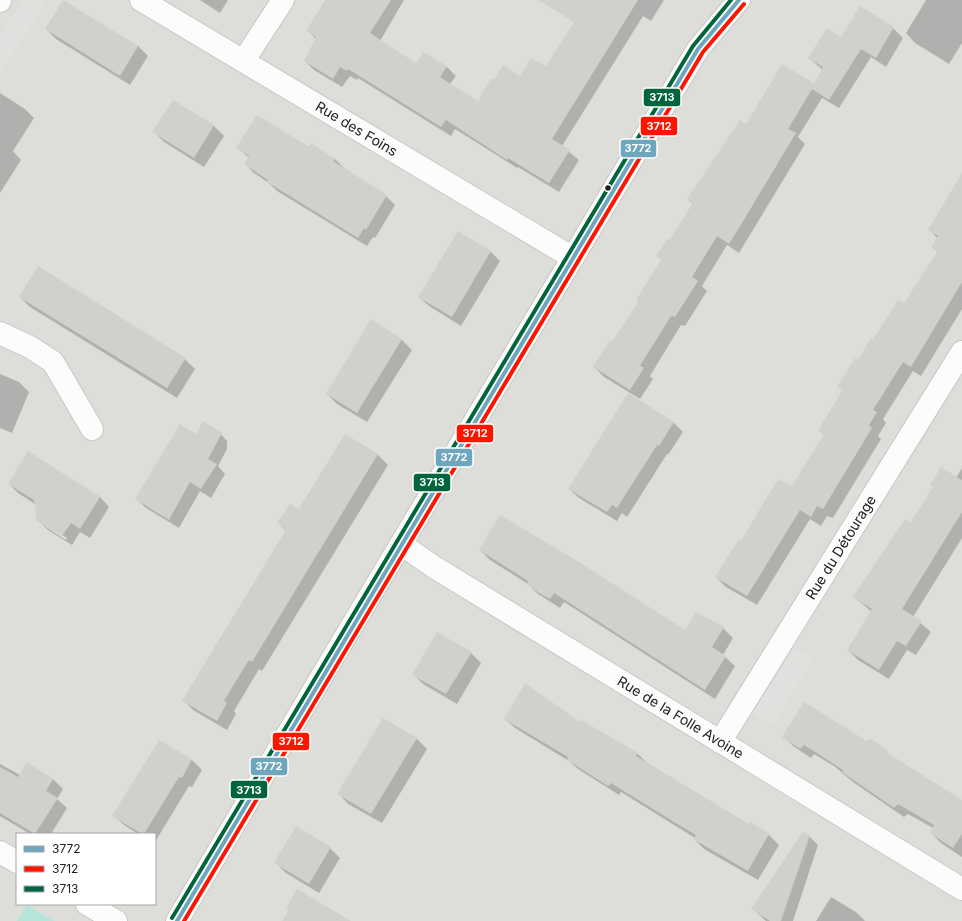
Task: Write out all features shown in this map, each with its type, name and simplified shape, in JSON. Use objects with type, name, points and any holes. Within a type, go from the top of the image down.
[{"type":"street","name":"Rue des Foins","points":[[141,0],[244,60],[573,258]]},
{"type":"street","points":[[244,60],[283,0]]},
{"type":"street","points":[[177,921],[698,49],[739,0]]},
{"type":"street","points":[[0,333],[30,347],[53,362],[92,428]]},
{"type":"street","name":"Rue du Détourage","points":[[720,742],[962,352]]},
{"type":"street","name":"Rue de la Folle Avoine","points":[[401,544],[434,567],[962,889]]},
{"type":"street","points":[[89,905],[116,921]]},
{"type":"shaded area","points":[[0,0],[962,0],[962,921],[0,921]]},
{"type":"shaded area","points":[[22,0],[47,0],[2,72],[0,71],[0,35]]},
{"type":"shaded area","points":[[794,648],[815,658],[773,724],[752,715]]},
{"type":"green space","points":[[27,905],[54,921],[17,921]]},
{"type":"building","points":[[63,0],[138,46],[120,76],[45,29]]},
{"type":"building","points":[[325,0],[391,0],[370,33],[416,63],[423,52],[447,66],[440,77],[478,101],[491,78],[494,80],[503,65],[520,76],[531,58],[546,66],[574,22],[538,0],[638,0],[552,139],[570,150],[549,183],[508,158],[507,160],[446,120],[441,127],[348,69],[347,71],[340,67],[333,79],[304,61],[316,37],[306,31]]},
{"type":"building","points":[[860,6],[894,27],[876,58],[861,49],[829,100],[812,89],[788,129],[796,133],[745,218],[729,244],[717,236],[692,277],[698,281],[675,317],[671,316],[640,366],[644,368],[630,390],[593,367],[610,340],[612,342],[638,302],[636,300],[661,260],[656,256],[667,239],[669,240],[693,203],[687,199],[740,120],[746,124],[782,64],[814,83],[823,67],[808,58],[827,28],[841,37]]},
{"type":"building","points":[[173,100],[214,125],[194,158],[152,132]]},
{"type":"building","points":[[257,115],[308,146],[311,143],[335,159],[333,161],[387,195],[366,230],[364,228],[358,238],[267,182],[268,180],[244,164],[249,156],[236,148]]},
{"type":"building","points":[[962,173],[962,282],[911,367],[903,362],[873,410],[877,412],[869,425],[872,428],[823,509],[817,506],[811,517],[800,510],[747,596],[715,577],[739,539],[741,541],[778,479],[792,486],[824,434],[818,430],[842,391],[837,387],[855,358],[858,360],[871,338],[873,340],[898,300],[904,303],[938,251],[931,247],[938,236],[928,230]]},
{"type":"building","points":[[458,231],[491,251],[452,317],[418,297]]},
{"type":"building","points":[[38,266],[186,358],[167,388],[19,297]]},
{"type":"building","points":[[371,319],[402,339],[357,413],[326,394]]},
{"type":"building","points":[[628,393],[674,422],[659,446],[657,445],[617,508],[612,505],[607,512],[568,489]]},
{"type":"building","points":[[203,421],[222,433],[208,459],[217,464],[201,489],[190,482],[169,520],[135,499],[180,424],[196,434]]},
{"type":"building","points":[[345,434],[378,454],[252,662],[249,660],[236,681],[224,701],[227,703],[217,721],[182,701],[286,530],[277,523],[290,504],[299,509]]},
{"type":"building","points":[[28,451],[100,497],[80,529],[71,523],[62,536],[37,521],[34,500],[8,484]]},
{"type":"building","points":[[941,467],[962,480],[962,512],[902,609],[922,621],[906,646],[897,641],[879,670],[847,650],[872,609],[853,597],[905,519],[910,523],[933,487],[930,485]]},
{"type":"building","points":[[500,515],[579,562],[685,630],[696,612],[724,627],[712,647],[726,656],[705,690],[554,593],[550,599],[539,593],[527,584],[528,581],[479,550]]},
{"type":"building","points":[[437,632],[472,652],[446,694],[412,675]]},
{"type":"building","points":[[525,683],[580,722],[581,720],[638,753],[636,756],[749,824],[751,822],[769,834],[748,871],[693,839],[696,835],[611,783],[608,786],[567,760],[568,757],[504,719]]},
{"type":"building","points":[[804,702],[867,741],[870,738],[887,750],[886,752],[962,800],[962,834],[953,848],[930,833],[934,825],[898,804],[894,808],[823,757],[804,745],[800,749],[782,737]]},
{"type":"building","points":[[383,718],[417,738],[371,814],[337,794]]},
{"type":"building","points":[[159,740],[192,759],[182,778],[179,777],[145,833],[140,833],[112,816]]},
{"type":"building","points":[[27,762],[53,779],[46,791],[58,798],[36,833],[0,813],[0,767],[18,777]]},
{"type":"building","points":[[296,826],[331,847],[309,884],[274,863]]},
{"type":"building","points":[[803,832],[810,835],[781,921],[770,921],[751,909]]},
{"type":"building","points":[[297,889],[351,921],[282,921],[289,910],[286,908]]},
{"type":"transit line","name":"3713","points":[[172,918],[693,46],[731,0]]},
{"type":"transit line","name":"3772","points":[[177,921],[698,49],[739,0]]},
{"type":"transit line","name":"3712","points":[[184,921],[703,52],[744,4]]}]
